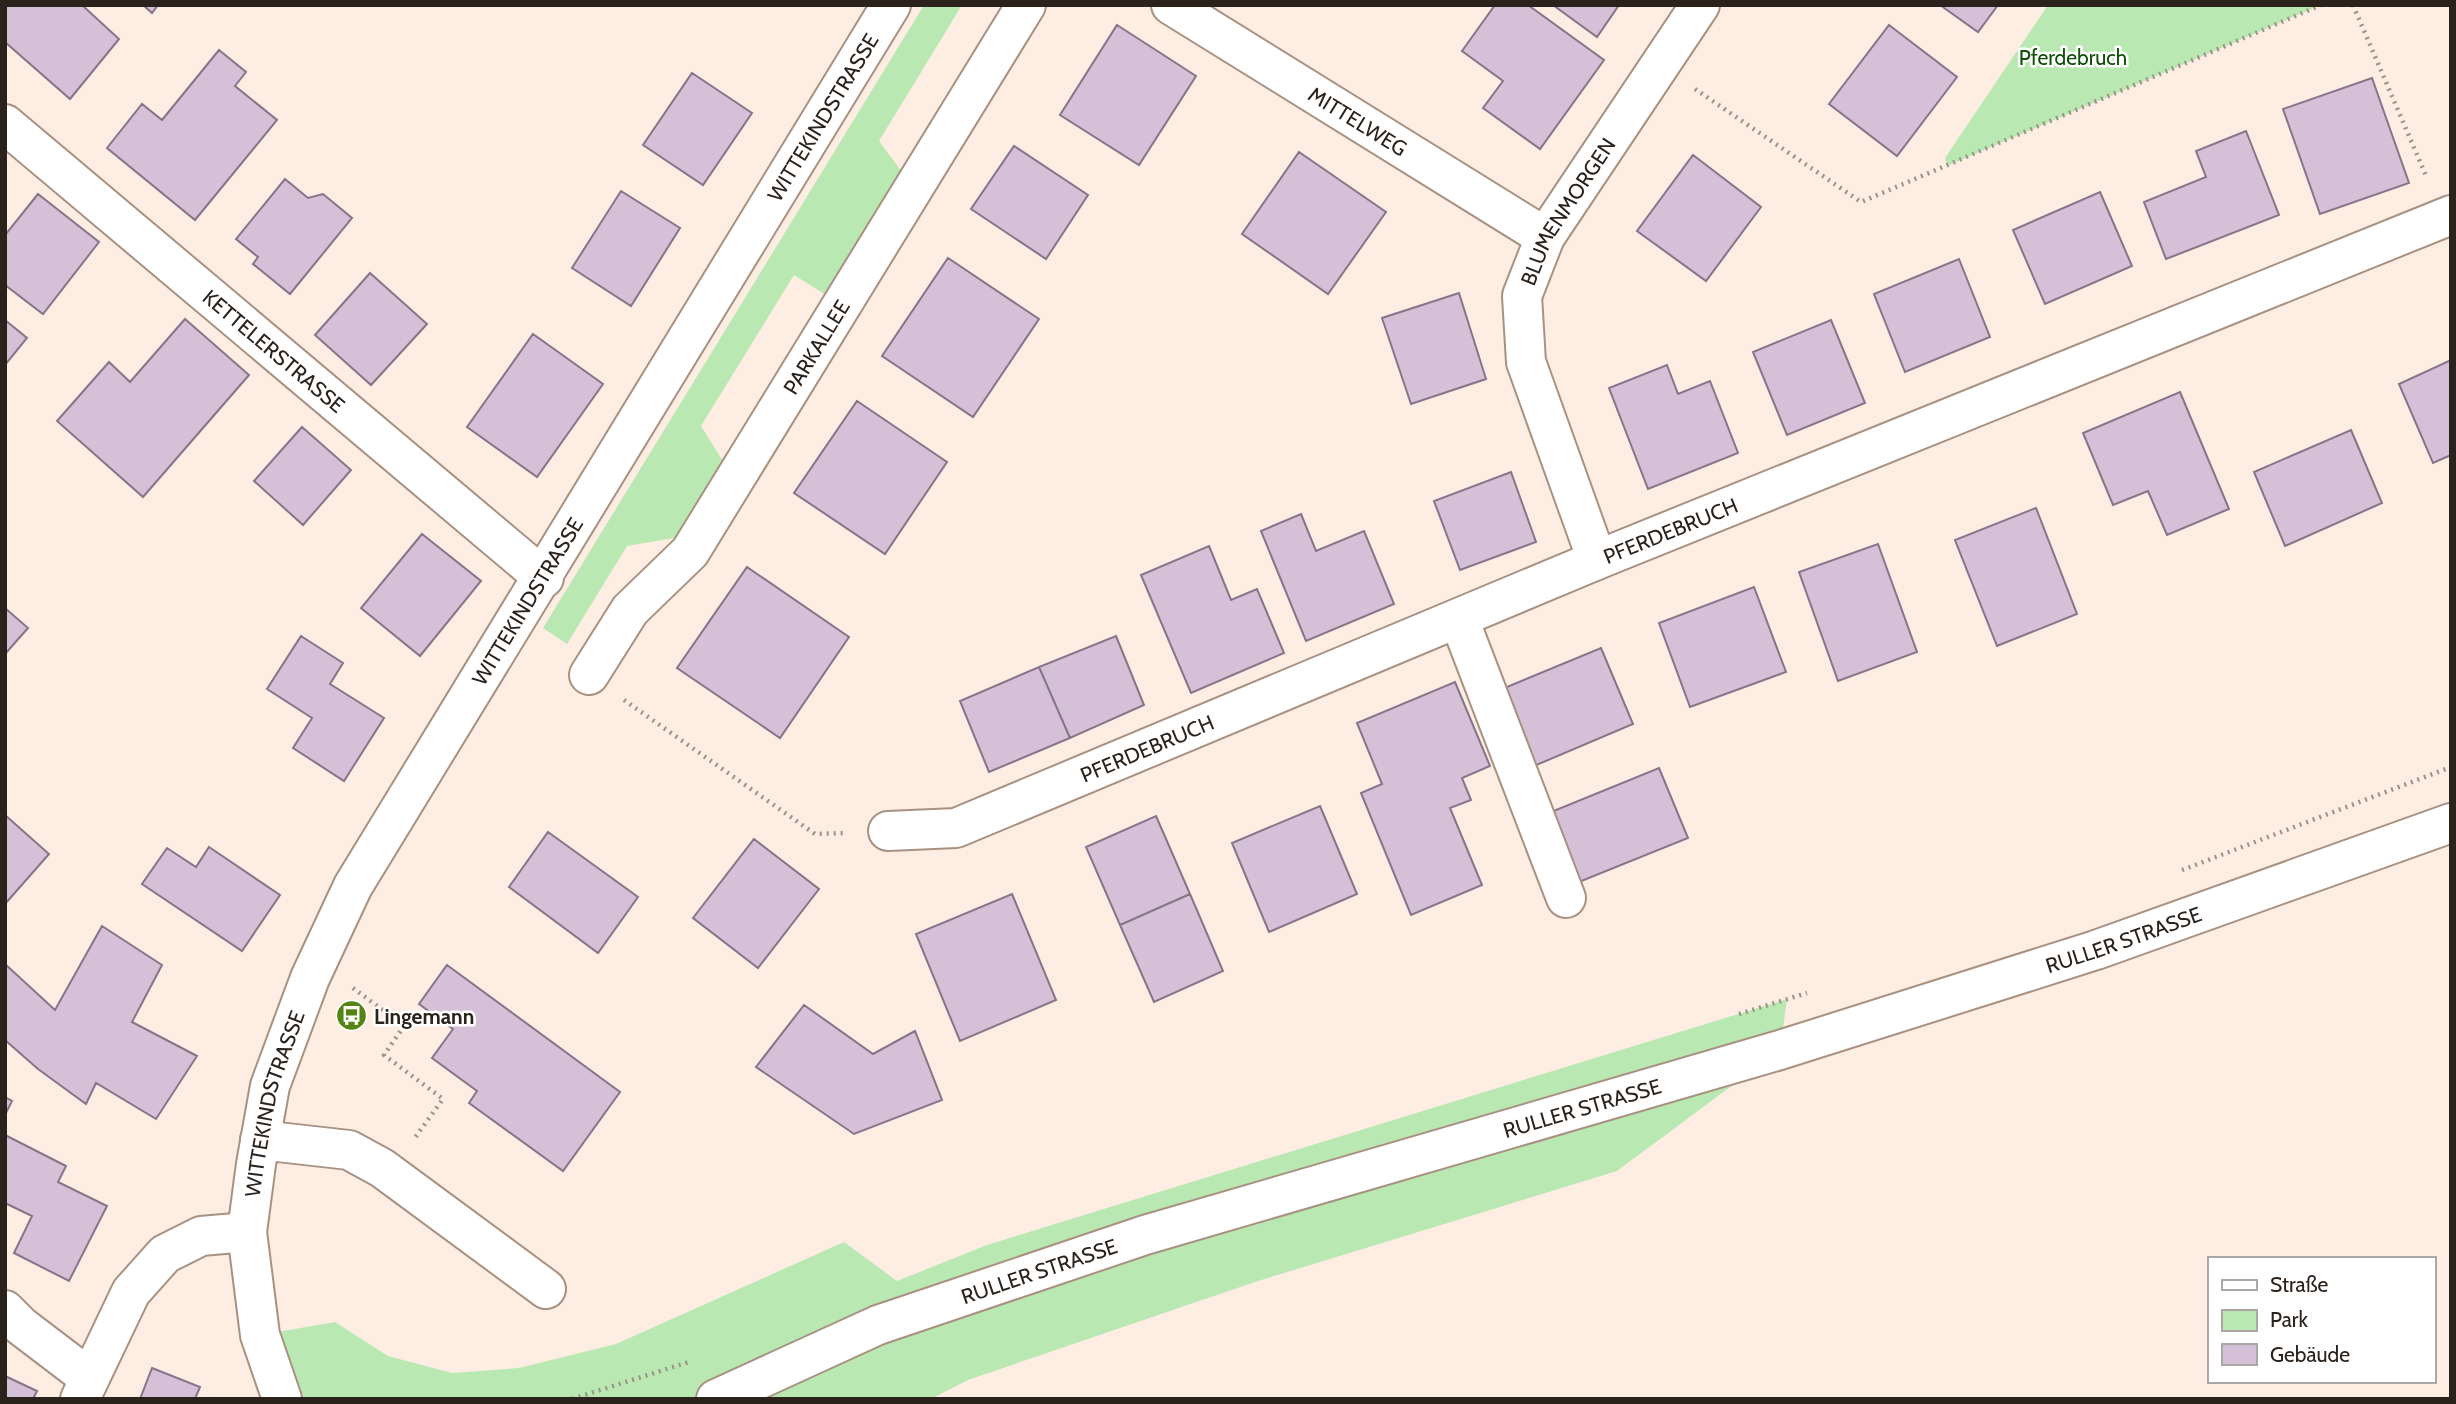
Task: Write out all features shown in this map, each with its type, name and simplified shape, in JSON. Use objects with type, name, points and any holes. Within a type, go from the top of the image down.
[{"type":"street","name":"WITTEKINDSTRASSE","points":[[282,1399],[260,1335],[247,1232],[270,1086],[318,961],[353,886],[544,578],[891,5]]},
{"type":"street","name":"PARKALLEE","points":[[589,675],[630,610],[690,552],[1026,5]]},
{"type":"street","name":"MITTELWEG","points":[[1171,5],[1545,237]]},
{"type":"street","name":"BLUMENMORGEN","points":[[1597,560],[1526,362],[1522,296],[1545,237],[1700,5]]},
{"type":"street","name":"KETTELERSTRASSE","points":[[5,124],[544,578]]},
{"type":"street","name":"PFERDEBRUCH","points":[[888,831],[956,828],[1597,560],[2447,216]]},
{"type":"street","points":[[1459,619],[1566,898]]},
{"type":"street","name":"RULLER STRASSE","points":[[716,1399],[878,1325],[1145,1235],[1780,1050],[2123,941],[2451,823]]},
{"type":"street","points":[[260,1140],[349,1150],[390,1174],[546,1289]]},
{"type":"street","points":[[5,1310],[84,1388],[131,1292],[164,1254],[201,1236],[247,1232]]},
{"type":"street","points":[[260,1335],[294,1384],[310,1399]]},
{"type":"path","points":[[1660,65],[1861,202],[2321,5]]},
{"type":"path","points":[[2353,5],[2447,216]]},
{"type":"path","points":[[589,675],[816,834],[888,831]]},
{"type":"path","points":[[318,961],[404,1026],[384,1055],[443,1099],[390,1174]]},
{"type":"green space","points":[[924,5],[962,5],[879,141],[902,172],[826,295],[794,275],[701,426],[723,461],[674,538],[627,546],[567,644],[543,628]]},
{"type":"green space","name":"Pferdebruch","points":[[2048,5],[2321,5],[1947,166],[1945,158]]},
{"type":"green space","points":[[1787,999],[1780,1050],[1617,1171],[1258,1281],[968,1380],[931,1399],[282,1399],[260,1335],[335,1322],[388,1356],[452,1373],[519,1368],[616,1344],[844,1242],[897,1281],[987,1245]]},
{"type":"building","points":[[5,5],[82,5],[119,39],[70,99],[5,42]]},
{"type":"building","points":[[143,5],[158,5],[152,13]]},
{"type":"building","points":[[1495,5],[1528,5],[1604,60],[1540,149],[1483,108],[1503,81],[1462,51]]},
{"type":"building","points":[[1553,5],[1619,5],[1597,37]]},
{"type":"building","points":[[1940,5],[1998,5],[1978,32]]},
{"type":"building","points":[[1117,25],[1196,76],[1139,165],[1060,115]]},
{"type":"building","points":[[1889,25],[1957,77],[1897,156],[1829,104]]},
{"type":"building","points":[[219,50],[246,72],[235,86],[277,120],[195,220],[107,148],[142,104],[162,120]]},
{"type":"building","points":[[692,73],[752,113],[703,185],[643,145]]},
{"type":"building","points":[[2372,78],[2409,183],[2320,214],[2283,109]]},
{"type":"building","points":[[2246,131],[2279,215],[2166,259],[2144,202],[2206,177],[2196,151]]},
{"type":"building","points":[[1014,146],[1088,195],[1046,259],[971,209]]},
{"type":"building","points":[[1299,152],[1386,212],[1328,294],[1242,234]]},
{"type":"building","points":[[1693,155],[1761,207],[1706,281],[1637,231]]},
{"type":"building","points":[[285,179],[308,198],[323,194],[352,218],[290,294],[253,264],[258,257],[236,239]]},
{"type":"building","points":[[621,191],[680,228],[631,306],[572,268]]},
{"type":"building","points":[[2100,192],[2132,266],[2045,304],[2013,230]]},
{"type":"building","points":[[38,194],[99,242],[43,314],[5,285],[5,235]]},
{"type":"building","points":[[948,258],[1039,319],[973,417],[882,356]]},
{"type":"building","points":[[1959,259],[1990,337],[1905,372],[1874,294]]},
{"type":"building","points":[[370,273],[427,324],[371,385],[315,335]]},
{"type":"building","points":[[1459,293],[1486,379],[1411,404],[1382,318]]},
{"type":"building","points":[[185,319],[249,375],[143,497],[57,421],[109,362],[130,382]]},
{"type":"building","points":[[5,320],[27,338],[5,365]]},
{"type":"building","points":[[1831,320],[1865,403],[1787,435],[1753,352]]},
{"type":"building","points":[[533,334],[603,384],[537,477],[467,427]]},
{"type":"building","points":[[2451,360],[2451,455],[2433,463],[2399,384]]},
{"type":"building","points":[[1667,365],[1678,394],[1710,381],[1738,453],[1648,489],[1609,388]]},
{"type":"building","points":[[2180,392],[2229,509],[2167,535],[2148,491],[2113,505],[2083,433]]},
{"type":"building","points":[[857,401],[947,462],[885,554],[794,493]]},
{"type":"building","points":[[302,427],[351,470],[303,525],[254,481]]},
{"type":"building","points":[[2351,430],[2382,503],[2285,546],[2254,472]]},
{"type":"building","points":[[1511,472],[1536,542],[1460,570],[1434,501]]},
{"type":"building","points":[[2036,508],[2077,614],[1997,646],[1955,540]]},
{"type":"building","points":[[1301,514],[1316,551],[1364,531],[1394,604],[1306,641],[1261,531]]},
{"type":"building","points":[[422,534],[481,581],[420,656],[361,608]]},
{"type":"building","points":[[1878,544],[1917,652],[1838,681],[1799,572]]},
{"type":"building","points":[[1209,546],[1231,600],[1257,589],[1284,653],[1191,693],[1141,575]]},
{"type":"building","points":[[747,567],[849,637],[780,738],[677,668]]},
{"type":"building","points":[[1754,587],[1786,672],[1690,707],[1659,623]]},
{"type":"building","points":[[5,608],[28,628],[5,654]]},
{"type":"building","points":[[301,636],[343,663],[330,684],[384,718],[344,781],[293,748],[312,718],[267,689]]},
{"type":"building","points":[[1116,636],[1144,705],[1070,738],[1039,667]]},
{"type":"building","points":[[1601,648],[1633,724],[1534,766],[1502,689]]},
{"type":"building","points":[[1039,667],[1070,738],[989,772],[960,701]]},
{"type":"building","points":[[1455,682],[1490,766],[1462,778],[1471,800],[1450,808],[1482,885],[1411,915],[1361,793],[1382,784],[1357,723]]},
{"type":"building","points":[[1659,768],[1688,838],[1579,882],[1551,812]]},
{"type":"building","points":[[1320,806],[1357,894],[1269,932],[1232,843]]},
{"type":"building","points":[[5,815],[49,854],[5,904]]},
{"type":"building","points":[[1156,816],[1190,894],[1120,925],[1086,847]]},
{"type":"building","points":[[548,832],[638,897],[598,953],[509,887]]},
{"type":"building","points":[[754,839],[819,889],[758,968],[693,918]]},
{"type":"building","points":[[209,847],[280,895],[242,951],[142,884],[167,848],[196,867]]},
{"type":"building","points":[[1012,894],[1056,1000],[960,1041],[916,934]]},
{"type":"building","points":[[1190,894],[1223,971],[1154,1002],[1120,925]]},
{"type":"building","points":[[102,926],[162,965],[132,1022],[197,1056],[156,1119],[96,1083],[86,1104],[38,1069],[5,1040],[5,964],[55,1010]]},
{"type":"building","points":[[447,965],[620,1092],[563,1171],[469,1103],[477,1091],[432,1058],[453,1029],[419,1004]]},
{"type":"building","points":[[804,1005],[873,1054],[915,1031],[942,1100],[854,1134],[756,1067]]},
{"type":"building","points":[[5,1097],[12,1101],[5,1115]]},
{"type":"building","points":[[5,1135],[66,1166],[58,1182],[107,1206],[69,1281],[14,1253],[32,1216],[5,1203]]},
{"type":"building","points":[[152,1368],[200,1387],[195,1399],[140,1399]]},
{"type":"building","points":[[5,1376],[37,1391],[33,1399],[5,1399]]},
{"type":"place","name":"Lingemann","points":[[351,1016]]}]
